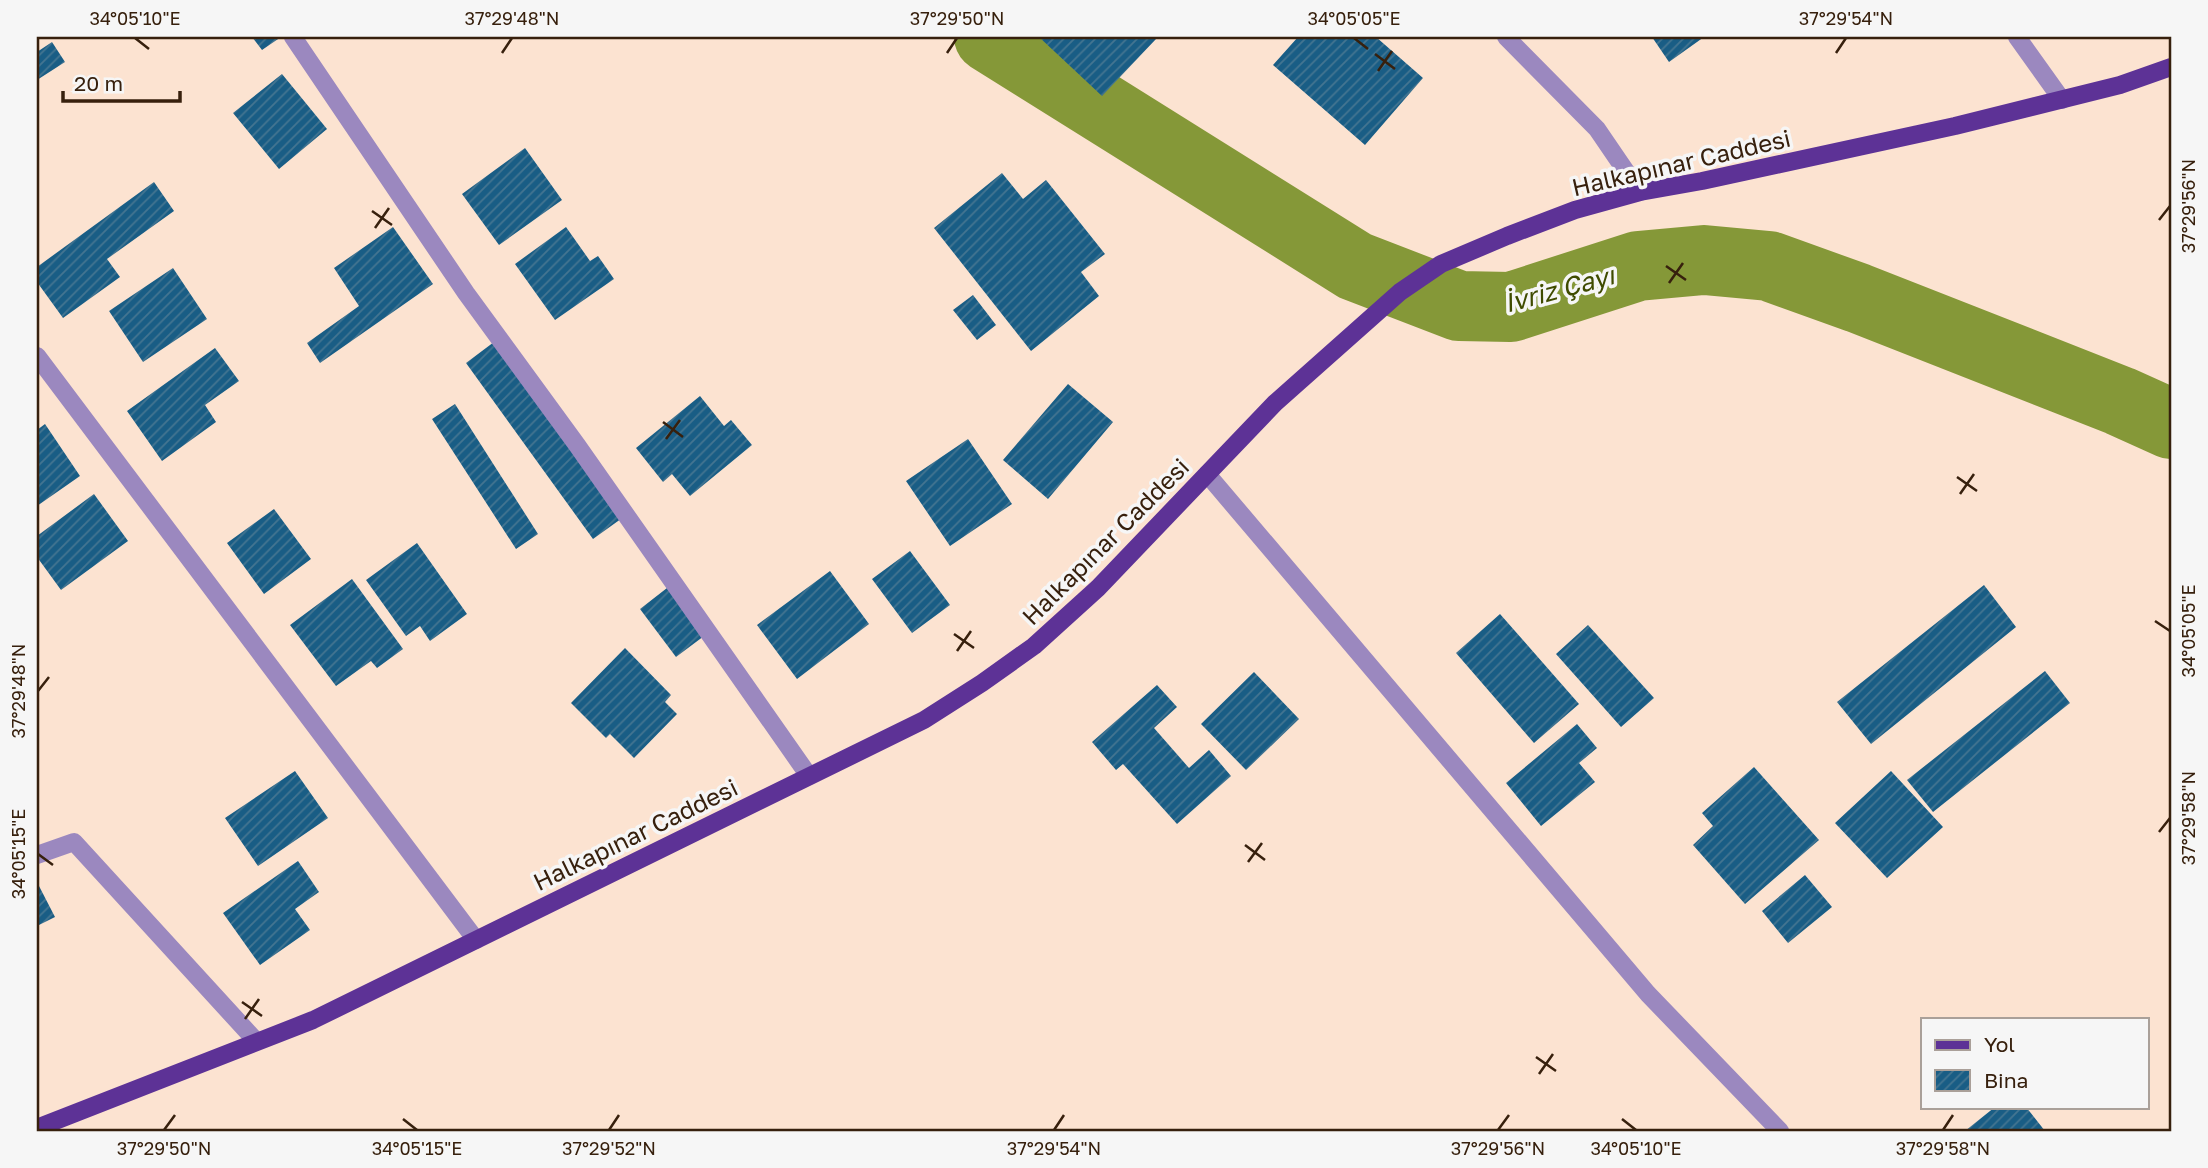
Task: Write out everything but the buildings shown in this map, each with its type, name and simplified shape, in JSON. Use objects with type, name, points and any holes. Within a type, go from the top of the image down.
[{"type":"main road","name":"Halkapınar Caddesi","points":[[37,1128],[313,1020],[924,720],[1034,646],[1098,588],[1275,404],[1401,292],[1441,264],[1575,211],[1640,192],[1942,129],[2120,85],[2171,67]]},
{"type":"street","points":[[293,37],[466,293],[577,445],[809,776]]},
{"type":"street","points":[[1506,37],[1597,129],[1640,192]]},
{"type":"street","points":[[2017,37],[2062,100]]},
{"type":"street","points":[[37,356],[476,940]]},
{"type":"street","points":[[1207,474],[1648,994],[1780,1131]]},
{"type":"street","points":[[37,855],[74,842],[256,1041]]},
{"type":"waterway","name":"İvriz Çayı","points":[[989,37],[1355,266],[1459,306],[1511,307],[1638,266],[1704,260],[1769,266],[1858,298],[2120,401],[2171,424]]}]
